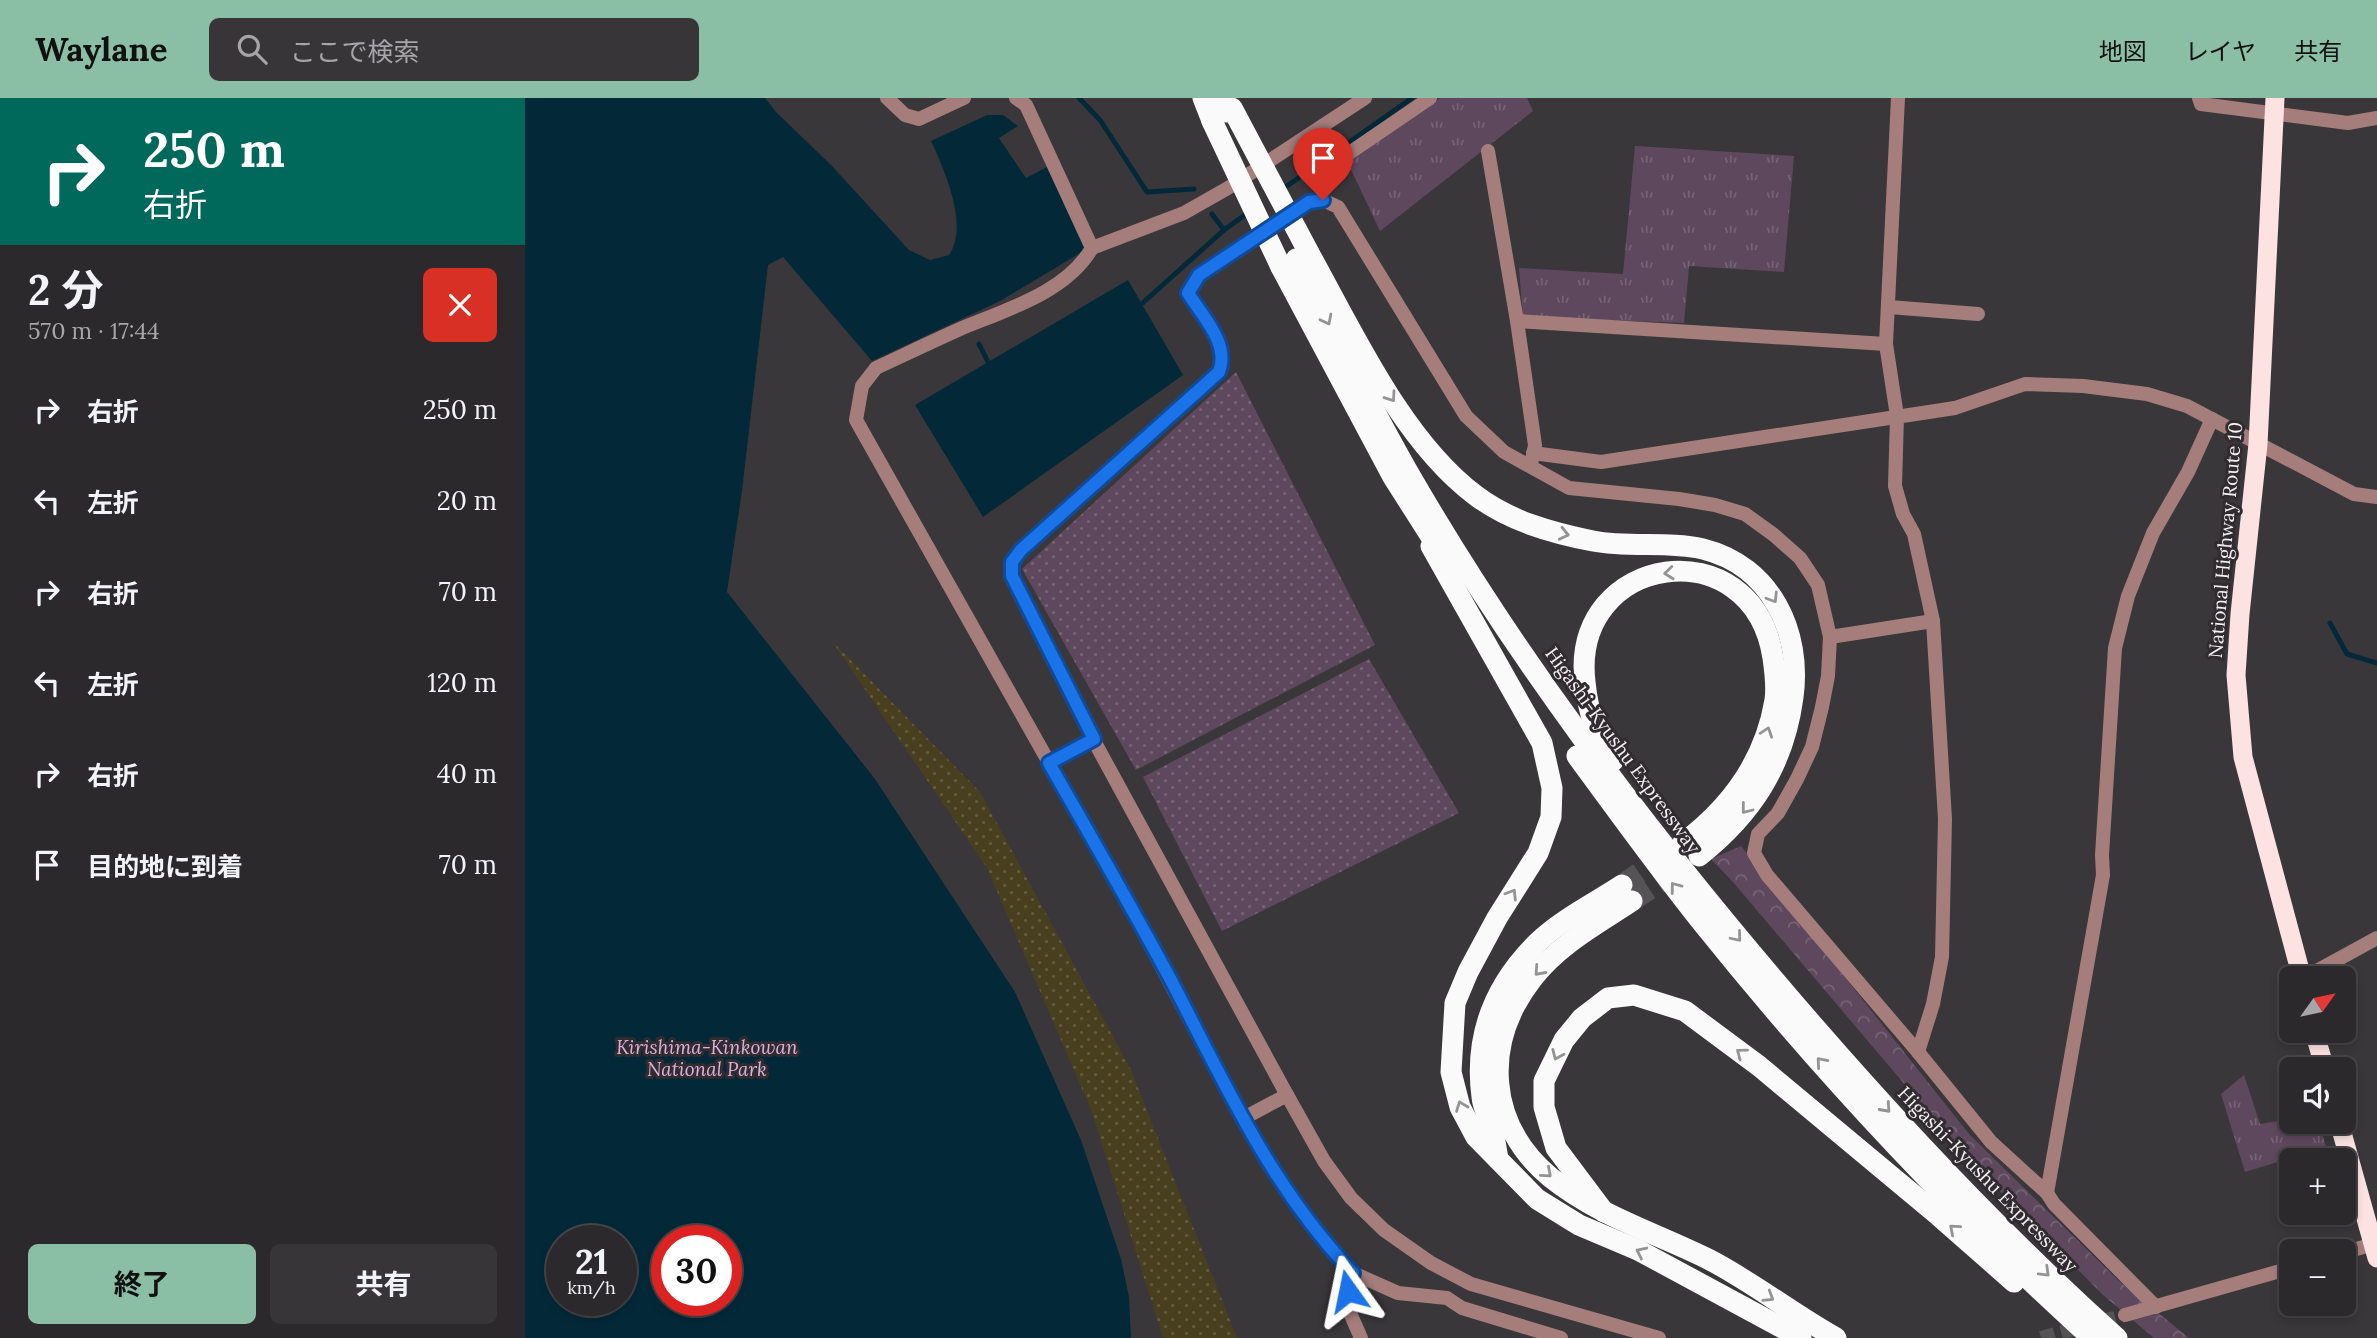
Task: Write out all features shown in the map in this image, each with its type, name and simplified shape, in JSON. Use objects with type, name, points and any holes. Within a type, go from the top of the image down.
[{"type":"highway","name":"Higashi-Kyushu Expressway","points":[[1203,98],[1223,107],[1393,477],[1530,688],[1630,828],[1705,926],[1822,1063],[1976,1227],[2092,1338]]},
{"type":"highway","name":"National Highway Route 10","points":[[2274,105],[2258,443],[2236,675],[2243,757],[2300,966]]},
{"type":"highway","name":"Higashi-Kyushu Expressway","points":[[1295,260],[1410,475],[1492,607],[1555,701],[1705,899],[1812,1025],[1987,1217],[2117,1338]]},
{"type":"highway","points":[[1295,260],[1435,459],[1476,496],[1511,516],[1551,531],[1595,542],[1704,550],[1741,565],[1768,589],[1782,613],[1791,637],[1796,664],[1790,720],[1781,751],[1765,784],[1722,838],[1691,849],[1710,820],[1744,782],[1764,742],[1772,717],[1776,691],[1771,644],[1762,620],[1750,601],[1732,586],[1712,576],[1673,571],[1638,580],[1616,594],[1591,627],[1586,642],[1584,677],[1592,722],[1607,752],[1705,899]]},
{"type":"highway","points":[[1393,477],[1542,743],[1552,788],[1551,817],[1538,853],[1497,918],[1455,1003],[1451,1072],[1460,1107],[1476,1137],[1537,1199],[1579,1225],[1638,1250],[1801,1338]]},
{"type":"highway","points":[[1499,1161],[1492,1126],[1482,1101],[1479,1061],[1484,1026],[1496,997],[1513,971],[1539,942],[1627,893],[1551,958],[1532,978],[1515,1005],[1498,1061],[1499,1096],[1509,1125],[1524,1152],[1551,1178],[1604,1212],[1711,1261],[1836,1338]]},
{"type":"highway","points":[[1604,1212],[1556,1148],[1544,1107],[1544,1081],[1564,1040],[1582,1018],[1608,998],[1634,995],[1685,1011],[1759,1066],[2080,1338]]},
{"type":"highway","points":[[2342,1134],[2376,1249]]},
{"type":"street","points":[[887,98],[905,115],[919,119],[964,98]]},
{"type":"street","points":[[1016,98],[1026,105],[1092,248]]},
{"type":"street","points":[[1365,98],[1228,188],[1184,213],[1092,248],[1085,261],[1073,272],[1041,294],[876,368],[862,386],[856,420],[1173,985],[1242,1119],[1290,1196],[1329,1248],[1353,1273],[1398,1293],[1447,1298],[1462,1308],[1560,1338]]},
{"type":"street","points":[[1321,127],[1342,158],[1430,98]]},
{"type":"street","points":[[1898,98],[1887,344],[1897,416],[1895,486],[1903,514],[1914,534],[1933,621],[1944,819],[1942,957],[1933,1004],[1918,1052]]},
{"type":"street","points":[[2199,98],[2201,104],[2274,105],[2348,123],[2377,118]]},
{"type":"street","points":[[1488,152],[1535,445],[1530,468]]},
{"type":"street","points":[[1659,1338],[1471,1283],[1431,1263],[1384,1230],[1351,1198],[1324,1161],[1287,1095],[1094,739],[1012,576],[1012,562],[1021,550],[1219,372],[1224,360],[1219,342],[1188,293],[1199,275],[1309,202],[1323,200],[1338,207],[1466,416],[1504,452],[1569,488],[1679,499],[1715,505],[1745,514],[1800,558],[1818,585],[1830,637],[1828,676],[1812,747],[1778,813],[1758,834],[1754,853],[1767,875],[1991,1142],[2047,1193],[2054,1204],[2156,1307]]},
{"type":"street","points":[[1889,307],[1978,314]]},
{"type":"street","points":[[1517,321],[1887,344]]},
{"type":"street","points":[[1533,453],[1601,462],[1955,408],[2025,384],[2083,386],[2147,394],[2187,406],[2354,494],[2377,497]]},
{"type":"street","points":[[2047,1193],[2103,875],[2115,648],[2128,596],[2153,533],[2187,472],[2212,419]]},
{"type":"street","points":[[1830,637],[1933,621]]},
{"type":"street","points":[[1049,763],[1094,739]]},
{"type":"street","points":[[2325,966],[2377,937]]},
{"type":"street","points":[[1242,1119],[1287,1095]]},
{"type":"street","points":[[2356,1251],[2376,1249]]},
{"type":"street","points":[[2125,1315],[2279,1271]]},
{"type":"street","points":[[1353,1273],[1347,1306],[1361,1338]]},
{"type":"green space","points":[[1440,98],[1527,98],[1533,111],[1380,231],[1347,161]]},
{"type":"green space","points":[[1635,146],[1794,156],[1784,272],[1689,266],[1684,323],[1523,317],[1519,268],[1623,274]]},
{"type":"green space","points":[[1236,372],[1375,645],[1136,770],[1022,569]]},
{"type":"green space","points":[[1369,659],[1459,813],[1222,931],[1143,777]]},
{"type":"green space","points":[[1741,846],[1969,1134],[2118,1280],[2189,1338],[2154,1338],[2103,1295],[1968,1159],[1711,859]]},
{"type":"green space","points":[[2244,1075],[2260,1124],[2279,1121],[2279,1134],[2322,1134],[2326,1147],[2279,1148],[2279,1162],[2245,1172],[2221,1094]]},
{"type":"sand","points":[[832,641],[980,792],[1131,1070],[1237,1338],[1163,1338],[1092,1112],[987,868]]},
{"type":"water","name":"Kirishima-Kinkowan National Park","points":[[525,98],[765,98],[909,250],[930,260],[949,255],[955,243],[957,229],[953,198],[931,141],[987,115],[1003,115],[1018,126],[999,138],[1026,178],[1047,167],[1087,249],[1000,301],[872,361],[783,257],[768,265],[742,491],[727,592],[875,779],[1015,992],[1081,1140],[1121,1259],[1129,1297],[1131,1338],[525,1338]]},
{"type":"water","points":[[1128,280],[1183,375],[983,517],[915,405]]},
{"type":"waterway","points":[[1079,98],[1100,120],[1147,192],[1194,189]]},
{"type":"waterway","points":[[1280,191],[1412,98]]},
{"type":"waterway","points":[[1137,308],[1224,230],[1249,212]]},
{"type":"waterway","points":[[1212,214],[1224,230]]},
{"type":"waterway","points":[[979,344],[990,366]]},
{"type":"waterway","points":[[2330,623],[2347,654],[2377,663]]},
{"type":"tunnel","points":[[1622,885],[1669,852]]},
{"type":"tunnel","points":[[1632,901],[1680,869]]},
{"type":"tunnel","points":[[2041,1338],[2125,1315]]},
{"type":"route","points":[[1323,200],[1309,202],[1199,275],[1188,293],[1219,342],[1224,360],[1219,372],[1021,550],[1012,562],[1012,576],[1094,739],[1049,763],[1173,985],[1242,1119],[1290,1196],[1329,1248],[1353,1273],[1348,1291]]}]
